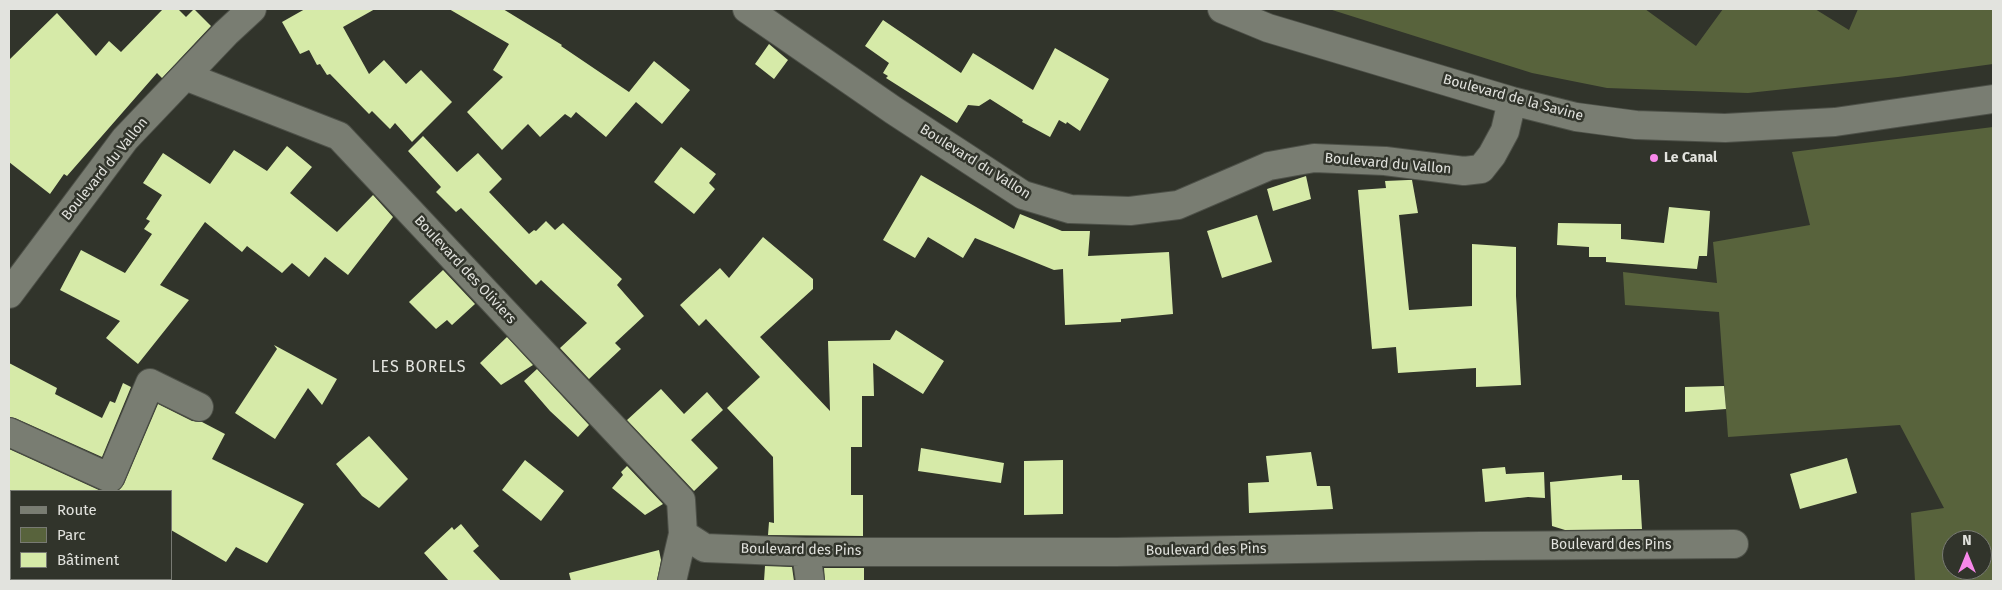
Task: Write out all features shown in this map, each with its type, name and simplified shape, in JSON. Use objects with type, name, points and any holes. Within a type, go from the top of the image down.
[{"type":"street","name":"Boulevard du Vallon","points":[[9,294],[125,139],[184,76],[252,9]]},
{"type":"street","name":"Boulevard du Vallon","points":[[747,9],[892,110],[1023,195],[1070,209],[1130,211],[1178,205],[1269,166],[1314,158],[1385,161],[1464,171],[1480,169],[1492,155],[1505,131],[1512,101]]},
{"type":"street","name":"Boulevard de la Savine","points":[[1222,9],[1268,28],[1512,101],[1576,117],[1636,125],[1726,128],[1836,122],[1993,99]]},
{"type":"street","name":"Boulevard des Oliviers","points":[[184,76],[339,136],[681,500],[683,534],[672,581]]},
{"type":"street","points":[[9,432],[110,478],[150,383],[199,407]]},
{"type":"street","name":"Boulevard des Pins","points":[[683,534],[705,548],[806,552],[1116,552],[1734,544]]},
{"type":"street","points":[[806,552],[810,581]]},
{"type":"green space","points":[[1329,9],[1645,9],[1696,46],[1723,9],[1815,9],[1849,30],[1858,9],[1993,9],[1993,64],[1898,77],[1748,93],[1607,88],[1532,73]]},
{"type":"green space","points":[[1993,127],[1993,581],[1915,581],[1911,513],[1944,508],[1900,425],[1728,437],[1719,312],[1625,305],[1623,272],[1717,283],[1713,242],[1810,225],[1792,152]]},
{"type":"building","points":[[163,9],[178,9],[186,17],[194,9],[211,26],[162,78],[157,73],[67,176],[64,174],[50,194],[9,162],[9,60],[57,13],[96,56],[109,41],[121,52]]},
{"type":"building","points":[[305,9],[375,9],[343,27],[369,74],[384,60],[406,84],[421,70],[452,102],[412,142],[395,123],[390,129],[372,111],[369,114],[330,74],[327,75],[320,64],[317,65],[309,50],[300,54],[282,22]]},
{"type":"building","points":[[449,9],[503,9],[562,45],[629,92],[654,61],[690,90],[662,124],[636,102],[606,137],[576,112],[571,118],[565,114],[540,137],[528,124],[502,150],[467,112],[503,77],[493,70],[509,44]]},
{"type":"building","points":[[883,20],[961,73],[973,53],[1033,90],[1055,48],[1109,79],[1080,131],[1067,122],[1066,124],[1059,120],[1050,137],[1022,122],[1023,120],[990,99],[979,106],[968,105],[957,123],[886,78],[888,76],[883,73],[889,63],[865,46]]},
{"type":"building","points":[[769,44],[788,60],[774,79],[755,64]]},
{"type":"building","points":[[423,136],[457,172],[478,153],[502,179],[489,192],[529,234],[534,230],[536,231],[546,221],[555,230],[563,223],[622,279],[617,285],[644,316],[615,343],[621,349],[589,379],[560,348],[587,323],[541,280],[536,285],[461,208],[456,212],[436,192],[441,187],[408,151]]},
{"type":"building","points":[[287,146],[312,167],[290,193],[337,232],[373,195],[393,217],[348,275],[325,257],[309,277],[292,263],[282,273],[247,246],[242,252],[205,222],[160,285],[189,300],[138,364],[106,338],[120,321],[60,290],[81,250],[125,273],[152,234],[144,229],[150,221],[146,219],[162,195],[143,183],[163,153],[210,184],[234,150],[267,171]]},
{"type":"building","points":[[681,147],[716,174],[709,183],[715,189],[694,214],[654,182]]},
{"type":"building","points":[[921,175],[1014,229],[1020,214],[1062,231],[1090,231],[1088,256],[1169,252],[1173,314],[1121,319],[1121,322],[1065,325],[1063,269],[1054,270],[975,238],[963,258],[928,237],[915,258],[883,240]]},
{"type":"building","points":[[1306,176],[1311,199],[1273,211],[1267,189]]},
{"type":"building","points":[[1412,180],[1418,213],[1399,215],[1409,310],[1472,306],[1472,244],[1516,247],[1516,296],[1521,385],[1476,387],[1476,368],[1398,373],[1396,347],[1372,349],[1358,190],[1386,188],[1385,181]]},
{"type":"building","points":[[1669,207],[1710,211],[1707,256],[1699,256],[1697,269],[1606,262],[1606,257],[1589,257],[1589,247],[1557,245],[1558,223],[1621,224],[1621,239],[1664,243]]},
{"type":"building","points":[[1257,215],[1272,262],[1222,278],[1207,231]]},
{"type":"building","points":[[763,237],[813,279],[813,289],[760,337],[830,411],[828,341],[890,340],[896,330],[944,361],[923,394],[873,363],[874,396],[862,396],[862,447],[851,447],[851,495],[863,495],[863,536],[768,535],[769,522],[774,523],[773,457],[727,408],[760,377],[706,319],[699,326],[680,305],[720,268],[729,278]]},
{"type":"building","points":[[443,270],[475,304],[452,325],[447,320],[436,329],[409,302]]},
{"type":"building","points":[[507,337],[533,365],[501,385],[480,363]]},
{"type":"building","points":[[274,345],[337,379],[322,405],[308,388],[275,439],[235,413],[277,349]]},
{"type":"building","points":[[9,363],[57,388],[55,394],[102,418],[110,401],[115,403],[123,383],[131,387],[102,457],[9,417]]},
{"type":"building","points":[[537,369],[589,425],[578,437],[550,411],[524,381]]},
{"type":"building","points":[[1724,386],[1726,409],[1685,412],[1685,387]]},
{"type":"building","points":[[661,389],[684,414],[707,392],[723,410],[691,440],[718,468],[694,491],[627,420]]},
{"type":"building","points":[[158,404],[192,421],[202,422],[225,434],[212,459],[304,504],[267,563],[236,547],[226,562],[172,531],[172,490],[119,490],[124,484]]},
{"type":"building","points":[[369,436],[408,479],[379,508],[362,496],[336,464]]},
{"type":"building","points":[[921,448],[1004,463],[1001,483],[918,471]]},
{"type":"building","points":[[9,449],[99,490],[10,490]]},
{"type":"building","points":[[1311,452],[1317,486],[1330,486],[1333,509],[1249,513],[1248,483],[1269,482],[1266,456]]},
{"type":"building","points":[[1847,458],[1857,493],[1800,509],[1790,474]]},
{"type":"building","points":[[525,460],[564,491],[541,521],[502,490]]},
{"type":"building","points":[[1063,460],[1063,514],[1024,515],[1024,461]]},
{"type":"building","points":[[627,466],[663,504],[645,515],[612,488],[623,475],[621,472]]},
{"type":"building","points":[[1505,467],[1506,474],[1544,472],[1545,498],[1528,497],[1485,502],[1482,469]]},
{"type":"building","points":[[1622,475],[1622,480],[1639,480],[1642,529],[1565,530],[1552,526],[1550,482]]},
{"type":"building","points":[[461,524],[479,546],[473,551],[501,581],[449,581],[424,553],[452,527],[454,530]]},
{"type":"building","points":[[659,550],[661,560],[657,581],[571,581],[569,573]]},
{"type":"building","points":[[765,566],[792,567],[794,581],[764,581]]},
{"type":"building","points":[[824,568],[864,568],[864,581],[825,581]]},
{"type":"place","name":"Le Canal","points":[[1654,158]]},
{"type":"district","name":"LES BORELS","points":[[419,368]]}]
